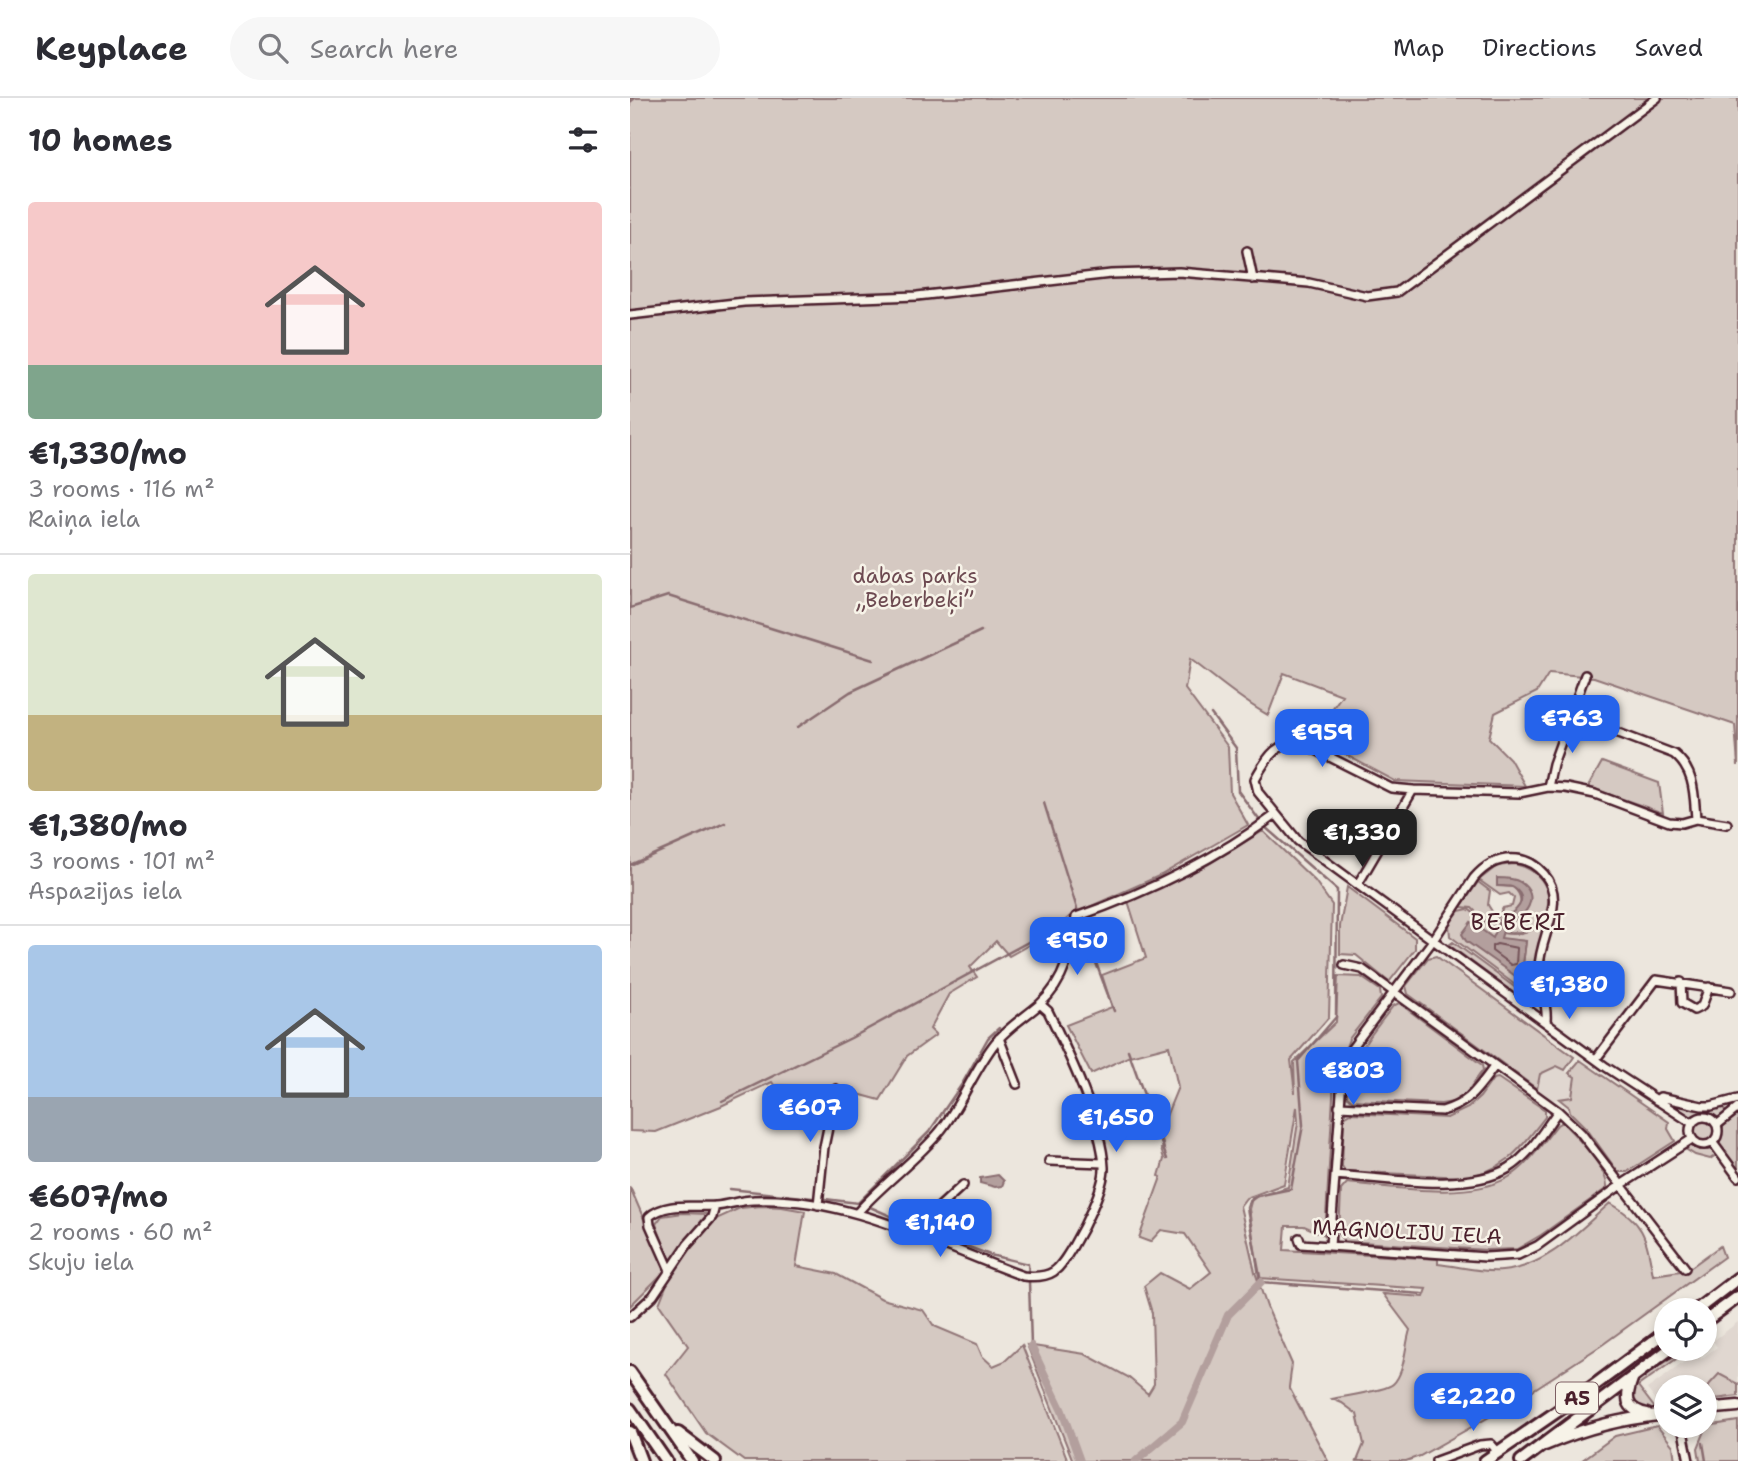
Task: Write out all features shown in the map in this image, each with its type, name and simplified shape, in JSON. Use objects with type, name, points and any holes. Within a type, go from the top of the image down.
[{"type":"highway","points":[[1712,1298],[1738,1278]]},
{"type":"highway","points":[[1717,1312],[1738,1297]]},
{"type":"highway","name":"A5","points":[[1485,1461],[1654,1341]]},
{"type":"highway","name":"A5","points":[[1521,1461],[1655,1361]]},
{"type":"highway","points":[[630,1373],[692,1461]]},
{"type":"highway","points":[[630,1409],[666,1461]]},
{"type":"highway","points":[[670,1427],[715,1461]]},
{"type":"highway","points":[[630,1432],[641,1461]]},
{"type":"main road","points":[[1632,1380],[1627,1395],[1631,1407],[1654,1415]]},
{"type":"main road","points":[[1717,1408],[1738,1406]]},
{"type":"main road","points":[[1542,1447],[1583,1429],[1654,1415]]},
{"type":"street","points":[[630,315],[744,302],[917,296],[1111,274],[1179,272],[1309,283],[1367,296],[1397,292],[1657,98]]},
{"type":"street","points":[[1247,251],[1253,279]]},
{"type":"street","points":[[1548,787],[1585,675]]},
{"type":"street","points":[[1571,715],[1674,754],[1681,760],[1692,779],[1696,819]]},
{"type":"street","points":[[1692,1123],[1596,1059],[1298,841],[1258,792],[1255,779],[1274,750],[1294,742],[1306,745],[1391,788],[1519,793],[1548,787],[1595,794],[1669,822],[1682,823],[1696,819],[1727,824]]},
{"type":"street","points":[[1358,884],[1413,790]]},
{"type":"street","points":[[857,1213],[874,1193],[934,1138],[959,1104],[999,1038],[1040,1004],[1066,968],[1076,917],[1154,888],[1195,867],[1245,838],[1275,815]]},
{"type":"street","points":[[1330,1246],[1343,1065],[1349,1052],[1434,939],[1482,869],[1489,864],[1511,859],[1527,861],[1548,879],[1553,892],[1555,904],[1539,966],[1546,1021]]},
{"type":"street","points":[[1344,965],[1362,969],[1558,1111],[1581,1133],[1685,1268]]},
{"type":"street","points":[[1596,1059],[1650,984],[1656,980],[1731,990]]},
{"type":"street","points":[[1681,982],[1682,1003],[1694,1010],[1701,1008],[1709,987]]},
{"type":"street","points":[[670,1270],[649,1217],[660,1210],[752,1200],[818,1205],[857,1213],[1006,1270],[1030,1277],[1049,1275],[1062,1265],[1076,1241],[1099,1188],[1104,1169],[1098,1132],[1048,1011],[1040,1004]]},
{"type":"street","points":[[999,1038],[1017,1084]]},
{"type":"street","points":[[1339,1106],[1442,1111],[1469,1100],[1494,1067]]},
{"type":"street","points":[[818,1205],[824,1147],[835,1089]]},
{"type":"street","points":[[1656,1100],[1660,1097],[1711,1106],[1738,1099]]},
{"type":"street","points":[[1717,1125],[1738,1108]]},
{"type":"street","points":[[1335,1175],[1459,1183],[1485,1179],[1511,1167],[1531,1147],[1558,1111]]},
{"type":"street","points":[[1702,1117],[1713,1120],[1717,1125],[1718,1135],[1713,1143],[1701,1146],[1692,1139],[1692,1123],[1702,1117]]},
{"type":"street","name":"MAGNOLIJU IELA","points":[[1299,1238],[1301,1244],[1486,1256],[1518,1255],[1537,1246],[1621,1185],[1692,1139]]},
{"type":"street","points":[[1713,1143],[1738,1177]]},
{"type":"street","points":[[1049,1161],[1103,1163]]},
{"type":"street","points":[[911,1233],[963,1185]]},
{"type":"street","points":[[630,1317],[653,1296],[688,1244],[712,1217],[715,1206]]},
{"type":"street","points":[[1684,1438],[1689,1461]]},
{"type":"street","points":[[1437,1461],[1480,1445],[1491,1444],[1498,1452]]},
{"type":"shaded area","points":[[1557,1066],[1575,1077],[1572,1097],[1552,1100],[1537,1089],[1540,1074]]},
{"type":"shaded area","points":[[1738,1322],[1738,1393],[1717,1396],[1717,1375],[1666,1375],[1686,1361],[1717,1361],[1717,1338]]},
{"type":"shaded area","points":[[1654,1384],[1654,1399],[1647,1389]]},
{"type":"green space","name":"dabas parks „Beberbeķi”","points":[[630,98],[1738,98],[1738,766],[1735,725],[1594,677],[1549,673],[1537,692],[1495,713],[1489,738],[1510,759],[1525,786],[1395,781],[1312,737],[1342,695],[1284,673],[1268,715],[1190,659],[1185,689],[1228,747],[1230,793],[1248,825],[1161,875],[1071,915],[1054,931],[1009,956],[996,941],[970,967],[977,977],[949,994],[930,1029],[936,1035],[907,1056],[880,1100],[832,1087],[774,1085],[772,1082],[656,1132],[630,1131]]},
{"type":"green space","points":[[1602,762],[1659,783],[1663,813],[1588,787]]},
{"type":"green space","points":[[1263,831],[1315,881],[1332,905],[1329,1017],[1291,1060],[1295,1093],[1294,1062],[1336,1022],[1338,976],[1361,977],[1380,990],[1381,998],[1349,1039],[1334,1079],[1325,1235],[1304,1226],[1286,1226],[1284,1250],[1438,1259],[1438,1264],[1502,1271],[1533,1263],[1548,1255],[1574,1236],[1610,1203],[1630,1217],[1642,1232],[1653,1275],[1687,1270],[1720,1246],[1724,1257],[1667,1298],[1654,1298],[1654,1307],[1602,1345],[1507,1407],[1420,1456],[1406,1461],[1357,1461],[1364,1444],[1357,1414],[1332,1399],[1374,1391],[1393,1384],[1402,1366],[1410,1330],[1383,1294],[1424,1297],[1427,1289],[1259,1278],[1249,1209],[1252,1198],[1288,1187],[1298,1122],[1297,1107],[1284,1184],[1246,1198],[1240,1206],[1255,1272],[1292,1364],[1289,1387],[1328,1461],[1073,1461],[1027,1345],[1085,1354],[1128,1377],[1148,1394],[1154,1384],[1152,1313],[1144,1286],[1160,1273],[1190,1289],[1211,1272],[1185,1234],[1161,1230],[1150,1242],[1139,1238],[1161,1177],[1159,1176],[1164,1159],[1161,1149],[1164,1148],[1160,1131],[1178,1087],[1169,1046],[1130,1056],[1091,1074],[1066,1025],[1112,1007],[1102,975],[1146,958],[1128,901],[1207,865]]},
{"type":"green space","points":[[1514,864],[1531,870],[1542,880],[1547,892],[1548,905],[1543,917],[1534,927],[1521,932],[1503,931],[1505,923],[1526,914],[1521,882],[1497,886],[1513,887],[1520,902],[1516,912],[1502,916],[1497,929],[1492,927],[1503,908],[1512,906],[1514,898],[1509,893],[1500,895],[1479,880],[1497,866]]},
{"type":"green space","points":[[1478,882],[1490,891],[1488,905],[1495,916],[1490,926],[1472,908],[1461,907]]},
{"type":"green space","points":[[1347,887],[1415,938],[1415,949],[1389,982],[1356,955],[1340,954],[1340,926]]},
{"type":"green space","points":[[1468,909],[1496,931],[1494,938],[1490,938],[1521,980],[1526,941],[1500,939],[1502,933],[1515,934],[1543,928],[1535,961],[1538,994],[1530,996],[1450,936],[1449,925],[1459,911]]},
{"type":"green space","points":[[1453,942],[1528,997],[1525,1001],[1449,945]]},
{"type":"green space","points":[[1436,956],[1574,1057],[1565,1070],[1557,1066],[1540,1074],[1537,1089],[1408,994],[1406,986],[1428,958]]},
{"type":"green space","points":[[1399,1003],[1482,1065],[1483,1070],[1464,1096],[1441,1104],[1352,1100],[1347,1096],[1352,1070],[1362,1048],[1393,1006]]},
{"type":"green space","points":[[1580,1060],[1669,1122],[1668,1129],[1675,1141],[1627,1172],[1618,1172],[1586,1128],[1559,1099],[1572,1097],[1575,1077],[1569,1073]]},
{"type":"green space","points":[[1498,1078],[1545,1110],[1545,1117],[1528,1139],[1501,1164],[1490,1170],[1463,1177],[1345,1171],[1342,1166],[1344,1117],[1351,1113],[1447,1118],[1468,1108],[1493,1079]]},
{"type":"green space","points":[[1680,1104],[1689,1109],[1700,1110],[1723,1106],[1726,1114],[1720,1118],[1706,1113],[1688,1117],[1678,1110]]},
{"type":"green space","points":[[1738,1115],[1738,1170],[1719,1145],[1723,1126]]},
{"type":"green space","points":[[1704,1120],[1712,1123],[1715,1131],[1712,1139],[1704,1142],[1696,1139],[1693,1131],[1696,1123]]},
{"type":"green space","points":[[1562,1122],[1597,1162],[1607,1188],[1517,1249],[1487,1250],[1344,1241],[1339,1235],[1341,1190],[1347,1183],[1430,1190],[1473,1189],[1492,1184],[1523,1167]]},
{"type":"green space","points":[[1691,1146],[1699,1150],[1711,1149],[1716,1155],[1710,1159],[1695,1155],[1684,1148]]},
{"type":"green space","points":[[630,1187],[666,1270],[630,1306]]},
{"type":"green space","points":[[761,1206],[805,1211],[796,1266],[836,1274],[882,1299],[923,1310],[934,1326],[977,1344],[982,1356],[993,1366],[1005,1361],[1022,1345],[1068,1461],[744,1461],[706,1433],[666,1374],[688,1346],[659,1304],[672,1271],[716,1219],[740,1208]]},
{"type":"green space","points":[[707,1214],[670,1261],[656,1224],[662,1216]]},
{"type":"green space","points":[[1673,1361],[1638,1386],[1654,1407],[1654,1411],[1643,1410],[1633,1403],[1632,1391],[1641,1379],[1657,1367]]},
{"type":"green space","points":[[1719,1374],[1738,1384],[1738,1396],[1717,1399]]},
{"type":"green space","points":[[1738,1421],[1738,1461],[1700,1461],[1698,1448],[1702,1438],[1717,1438],[1717,1424]]},
{"type":"green space","points":[[1654,1427],[1654,1438],[1667,1438],[1673,1446],[1675,1461],[1581,1461],[1615,1436]]},
{"type":"water","points":[[1497,878],[1518,881],[1530,894],[1529,906],[1519,917],[1505,923],[1501,938],[1526,941],[1521,980],[1466,941],[1462,934],[1471,922],[1493,938],[1502,916],[1519,905],[1519,892],[1510,886],[1497,886]]},
{"type":"water","points":[[998,1175],[1004,1181],[1002,1186],[980,1183],[980,1178]]},
{"type":"waterway","points":[[630,102],[635,98]]},
{"type":"waterway","points":[[630,608],[668,596],[873,660]]},
{"type":"waterway","points":[[798,727],[850,692],[981,631]]},
{"type":"waterway","points":[[1211,714],[1236,748],[1238,791],[1260,821]]},
{"type":"waterway","points":[[1044,803],[1078,912]]},
{"type":"waterway","points":[[630,865],[725,823]]},
{"type":"waterway","points":[[1265,827],[1337,890],[1336,1017],[1298,1061],[1303,1125],[1291,1189],[1257,1196],[1249,1202],[1247,1208],[1261,1282],[1423,1294]]},
{"type":"waterway","points":[[1080,920],[1114,1011]]},
{"type":"waterway","points":[[722,1101],[851,1038],[1065,922]]},
{"type":"waterway","points":[[825,1199],[858,1203],[929,1132],[962,1084],[988,1038],[999,1028]]},
{"type":"waterway","points":[[1128,1050],[1167,1159]]},
{"type":"waterway","points":[[730,1189],[812,1198]]},
{"type":"waterway","points":[[870,1207],[911,1225]]},
{"type":"waterway","points":[[919,1228],[990,1255],[1028,1264],[1029,1274]]},
{"type":"waterway","points":[[1029,1281],[1031,1346]]},
{"type":"waterway","points":[[1136,1461],[1182,1422],[1228,1315],[1261,1282]]},
{"type":"waterway","points":[[1031,1346],[1062,1411],[1080,1461]]},
{"type":"waterway","points":[[1703,1443],[1706,1461]]},
{"type":"district","name":"BEBERI","points":[[1519,922]]}]
